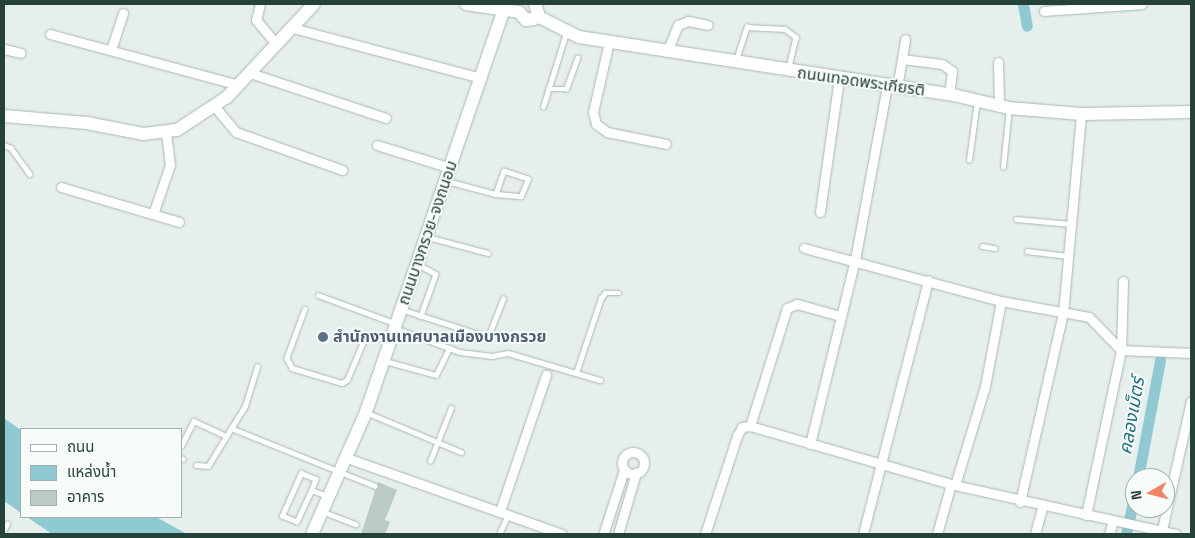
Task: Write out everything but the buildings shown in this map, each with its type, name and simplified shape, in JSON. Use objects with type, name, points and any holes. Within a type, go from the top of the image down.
[{"type":"main road","points":[[4,116],[87,123],[143,134],[166,133],[216,107],[250,73],[289,27],[314,4]]},
{"type":"main road","points":[[466,4],[503,12],[519,6]]},
{"type":"main road","points":[[543,4],[561,31]]},
{"type":"main road","name":"ถนนเทอดพระเกียรติ","points":[[519,6],[526,20],[536,10],[561,31],[609,42],[787,72],[949,94],[1004,107],[1081,114],[1191,112]]},
{"type":"main road","name":"ถนนบางกรวย-จงถนอม","points":[[312,534],[331,497],[366,412],[503,12]]},
{"type":"street","points":[[260,4],[256,20],[274,43]]},
{"type":"street","points":[[1044,11],[1142,4]]},
{"type":"street","points":[[111,50],[123,13]]},
{"type":"street","points":[[667,52],[678,25],[688,22],[708,25]]},
{"type":"street","points":[[289,27],[481,78]]},
{"type":"street","points":[[50,34],[239,85]]},
{"type":"street","points":[[810,444],[855,260],[892,86],[902,59],[905,39]]},
{"type":"street","points":[[609,42],[593,112],[596,124],[607,132],[666,144]]},
{"type":"street","points":[[4,48],[21,52]]},
{"type":"street","points":[[902,59],[947,65],[952,71],[949,94]]},
{"type":"street","points":[[998,62],[1004,107]]},
{"type":"street","points":[[250,73],[386,118]]},
{"type":"street","points":[[820,212],[839,78]]},
{"type":"street","points":[[216,107],[236,132],[342,170]]},
{"type":"street","points":[[1020,502],[1063,313],[1081,114]]},
{"type":"street","points":[[153,214],[170,165],[166,133]]},
{"type":"street","points":[[377,145],[449,174]]},
{"type":"street","points":[[61,187],[179,222]]},
{"type":"street","points":[[804,248],[855,260],[1001,301],[1090,317],[1121,350],[1191,353]]},
{"type":"street","points":[[863,534],[928,280]]},
{"type":"street","points":[[1086,515],[1121,350],[1123,281]]},
{"type":"street","points":[[937,534],[985,386],[1001,301]]},
{"type":"street","points":[[750,426],[786,308],[797,304],[840,316]]},
{"type":"street","points":[[504,513],[546,374]]},
{"type":"street","points":[[1162,533],[1191,401]]},
{"type":"street","points":[[705,534],[737,436],[742,427],[750,426],[953,485],[1020,502],[1162,533],[1176,534]]},
{"type":"street","points":[[605,534],[624,470],[623,458],[633,451],[639,453],[644,464],[636,473],[618,534]]},
{"type":"street","points":[[348,458],[562,534]]},
{"type":"street","points":[[624,470],[636,473]]},
{"type":"street","points":[[1035,534],[1042,507]]},
{"type":"street","points":[[1109,534],[1113,521]]},
{"type":"lane","points":[[735,64],[747,27],[785,29],[796,38],[787,72]]},
{"type":"lane","points":[[543,107],[561,31]]},
{"type":"lane","points":[[548,89],[566,89],[577,58]]},
{"type":"lane","points":[[969,160],[977,100]]},
{"type":"lane","points":[[1003,167],[1004,107]]},
{"type":"lane","points":[[4,145],[11,148],[30,174]]},
{"type":"lane","points":[[449,174],[496,194],[521,196],[528,179],[504,171],[496,194]]},
{"type":"lane","points":[[1016,219],[1071,224]]},
{"type":"lane","points":[[427,236],[488,253]]},
{"type":"lane","points":[[982,246],[995,248]]},
{"type":"lane","points":[[1027,251],[1068,256]]},
{"type":"lane","points":[[417,264],[436,274],[421,316]]},
{"type":"lane","points":[[576,373],[601,298],[605,293],[619,293]]},
{"type":"lane","points":[[318,295],[394,331],[449,348],[492,356],[508,353],[600,380]]},
{"type":"lane","points":[[402,310],[488,337],[503,299]]},
{"type":"lane","points":[[305,309],[288,358],[292,368],[342,383],[348,380],[366,335],[394,331]]},
{"type":"lane","points":[[384,361],[436,374],[449,348]]},
{"type":"lane","points":[[196,465],[208,466],[245,406],[257,367]]},
{"type":"lane","points":[[430,461],[452,408]]},
{"type":"lane","points":[[366,412],[461,452]]},
{"type":"lane","points":[[182,444],[194,421],[226,436]]},
{"type":"lane","points":[[231,428],[342,470],[375,486]]},
{"type":"lane","points":[[301,473],[316,479],[312,490],[297,522],[282,516],[301,473]]},
{"type":"lane","points":[[312,490],[331,497]]},
{"type":"lane","points":[[324,512],[356,524]]},
{"type":"lane","points":[[499,534],[504,513]]},
{"type":"lane","points":[[4,530],[7,524]]},
{"type":"water","points":[[4,418],[20,429],[20,512],[4,501]]},
{"type":"water","points":[[28,518],[158,518],[187,534],[52,534]]},
{"type":"waterway","points":[[1023,4],[1027,26]]},
{"type":"waterway","name":"คลองเม็ตร์","points":[[1140,468],[1160,360]]},
{"type":"waterway","name":"คลองเม็ตร์","points":[[1126,534],[1130,518]]},
{"type":"place","name":"สำนักงานเทศบาลเมืองบางกรวย","points":[[323,337]]}]
